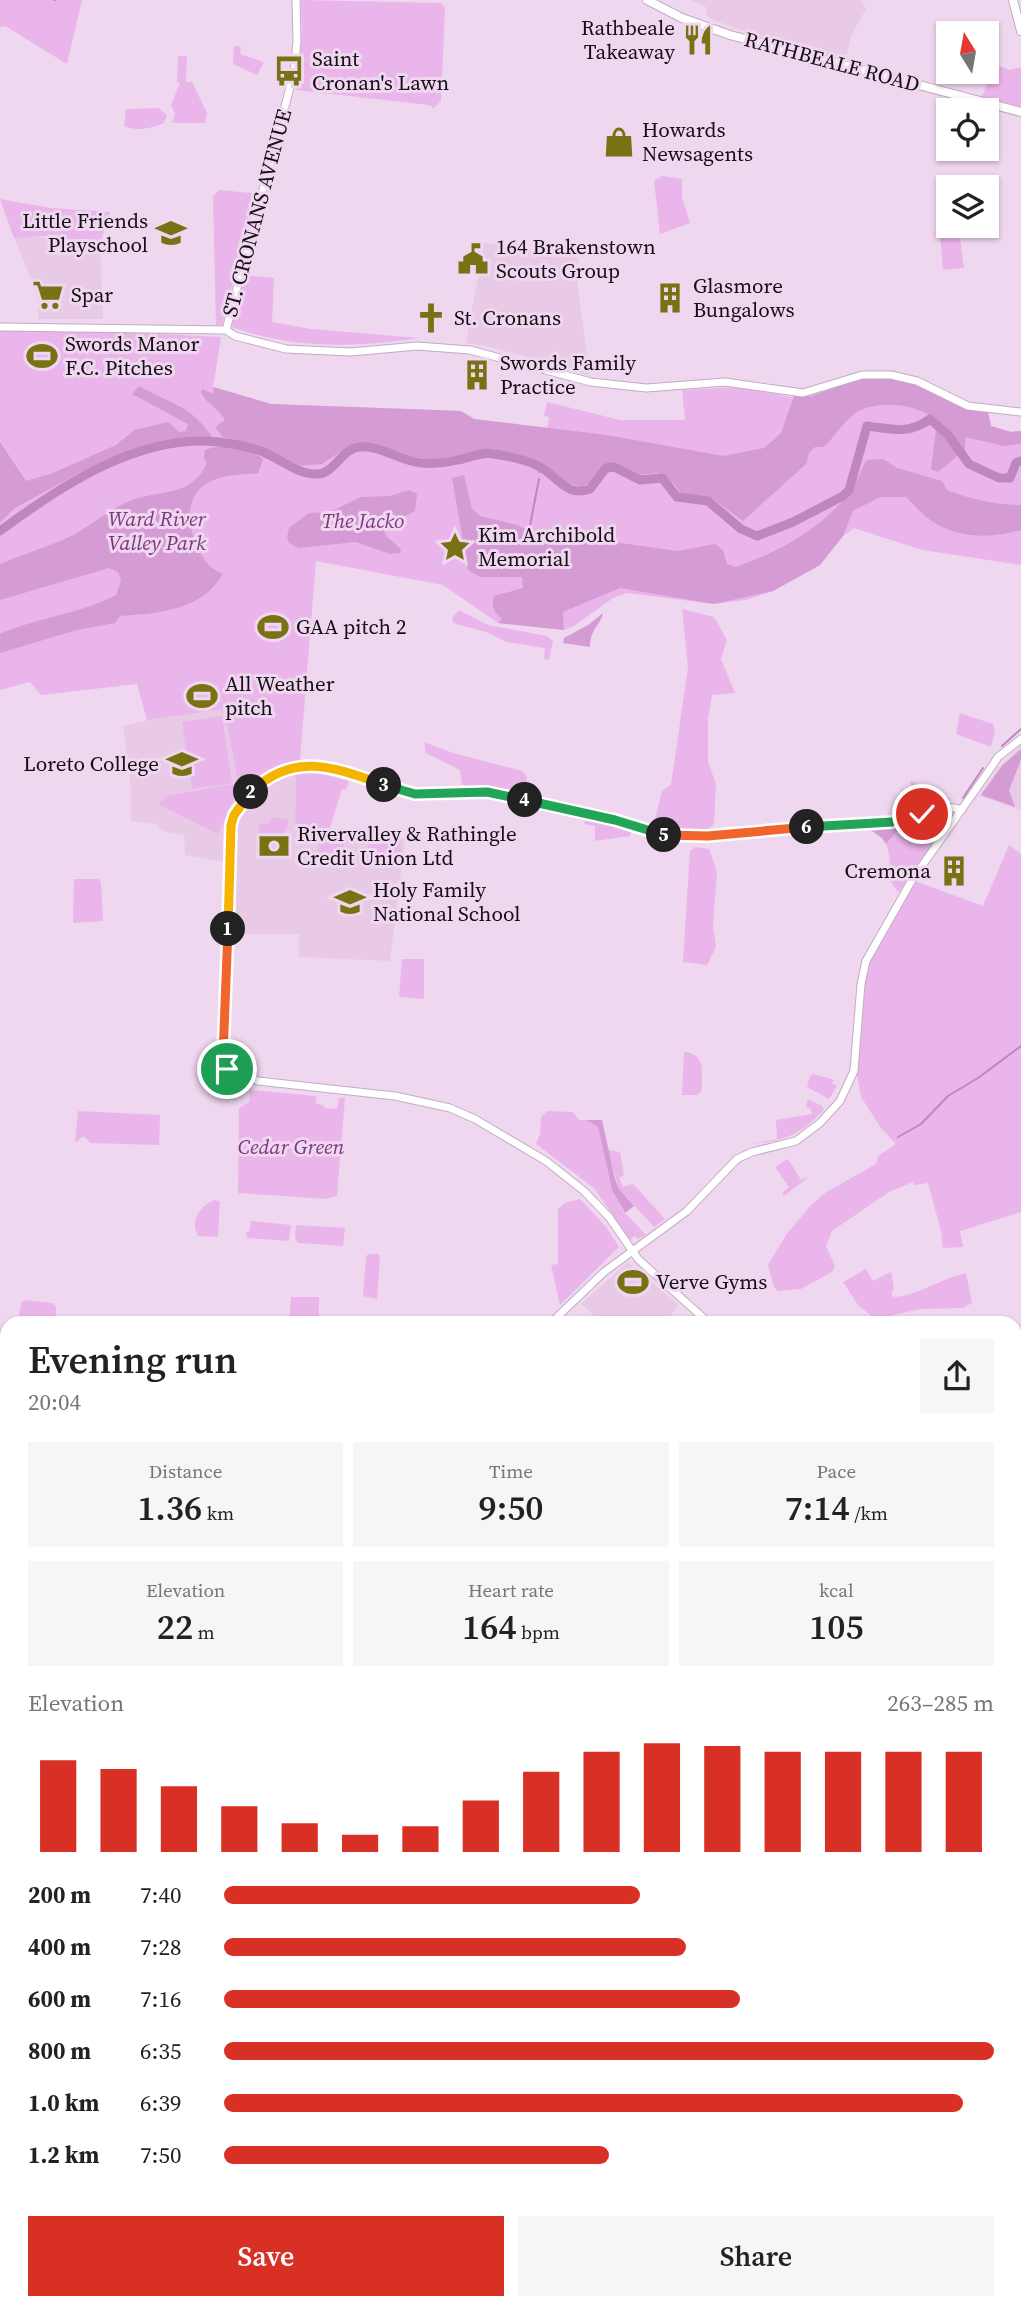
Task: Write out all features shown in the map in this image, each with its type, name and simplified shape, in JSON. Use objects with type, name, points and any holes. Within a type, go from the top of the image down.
[{"type":"main road","name":"RATHBEALE ROAD","points":[[647,0],[682,18],[742,38],[1021,112]]},
{"type":"main road","points":[[1013,0],[1021,31]]},
{"type":"street","name":"ST. CRONANS AVENUE","points":[[226,330],[288,95],[298,42],[296,0]]},
{"type":"street","points":[[0,327],[226,330],[235,336],[286,349],[362,352],[417,346],[470,350],[591,382],[646,388],[742,383],[803,393],[862,375],[891,375],[917,381],[968,406],[1021,412]]},
{"type":"street","points":[[559,1316],[631,1251],[671,1225],[737,1159],[752,1152],[796,1141],[820,1124],[841,1101],[854,1071],[861,984],[866,961],[912,880],[998,757],[1021,738]]},
{"type":"street","points":[[223,1056],[227,1006],[231,825],[247,795],[270,776],[290,766],[303,765],[355,775],[415,794],[497,793],[615,820],[660,834],[686,837],[749,834],[825,824],[892,822],[908,819],[940,806],[962,810]]},
{"type":"street","points":[[223,1056],[214,1058],[212,1068],[222,1073],[228,1067]]},
{"type":"street","points":[[223,1056],[227,1059],[228,1067]]},
{"type":"street","points":[[228,1067],[258,1082],[386,1094],[461,1112],[562,1172],[609,1217],[631,1251],[701,1316]]},
{"type":"shaded area","points":[[690,0],[862,0],[866,9],[852,34],[845,62],[774,42],[711,19],[706,14],[706,7]]},
{"type":"shaded area","points":[[28,236],[100,244],[103,319],[38,319],[38,301],[33,283],[14,238]]},
{"type":"shaded area","points":[[484,243],[578,258],[578,289],[590,376],[495,348],[466,343]]},
{"type":"shaded area","name":"Loreto College","points":[[224,709],[241,797],[227,833],[225,862],[185,855],[184,835],[162,831],[156,824],[131,821],[131,789],[123,726],[165,716]]},
{"type":"shaded area","points":[[1021,746],[1021,810],[979,796],[1000,766]]},
{"type":"shaded area","points":[[296,772],[295,828],[405,839],[390,961],[299,957],[299,934],[236,934],[237,827],[240,818],[249,802],[263,788]]},
{"type":"shaded area","points":[[628,1262],[677,1304],[677,1308],[670,1316],[594,1316],[581,1304]]},
{"type":"green space","points":[[0,0],[82,0],[67,64],[5,26],[0,27]]},
{"type":"green space","points":[[301,0],[441,3],[445,9],[441,101],[434,108],[429,105],[296,90],[302,31]]},
{"type":"green space","points":[[234,46],[241,47],[240,54],[264,62],[257,75],[233,64]]},
{"type":"green space","points":[[178,56],[187,56],[186,82],[192,82],[207,113],[205,123],[172,123],[175,114],[171,105],[180,83],[177,82]]},
{"type":"green space","points":[[999,66],[1010,70],[1021,67],[1021,107],[999,101],[999,98],[982,97],[987,84],[999,84]]},
{"type":"green space","points":[[158,108],[167,115],[164,123],[144,129],[124,126],[126,109]]},
{"type":"green space","points":[[662,176],[682,179],[682,197],[690,223],[660,234],[654,181]]},
{"type":"green space","points":[[219,190],[251,193],[254,199],[222,325],[216,325],[213,196]]},
{"type":"green space","points":[[0,199],[51,208],[110,212],[100,244],[47,236],[14,238]]},
{"type":"green space","points":[[940,238],[960,238],[964,268],[943,270]]},
{"type":"green space","points":[[242,275],[274,278],[272,322],[311,329],[418,338],[347,345],[298,343],[252,334],[230,326]]},
{"type":"green space","name":"Ward River Valley Park","points":[[84,330],[221,337],[213,387],[271,404],[461,411],[474,419],[547,429],[549,417],[544,416],[547,402],[620,420],[685,420],[682,390],[741,387],[791,397],[811,396],[859,379],[912,383],[959,406],[988,412],[991,426],[1011,432],[1021,431],[1021,565],[922,550],[854,528],[843,536],[820,565],[773,591],[746,600],[714,604],[627,593],[613,598],[574,626],[564,630],[498,623],[443,585],[316,561],[300,760],[259,781],[241,797],[224,709],[147,720],[137,684],[41,695],[30,682],[0,690],[0,331]]},
{"type":"green space","points":[[863,378],[906,381],[958,404],[988,412],[991,426],[1011,432],[1021,431],[1021,444],[1004,446],[965,437],[965,450],[938,472],[931,469],[937,421],[908,407],[873,406],[854,414],[824,447],[815,447],[809,453],[806,464],[743,521],[713,499],[682,496],[675,485],[658,473],[636,475],[611,464],[605,466],[591,483],[581,487],[559,480],[542,464],[493,451],[433,460],[401,455],[361,443],[346,448],[322,464],[297,466],[278,458],[266,449],[223,437],[215,427],[225,420],[201,392],[202,389],[214,394],[213,387],[271,404],[461,411],[474,419],[607,435],[723,456],[764,448],[781,433],[794,396],[811,396]]},
{"type":"green space","points":[[139,386],[180,406],[196,418],[213,438],[162,443],[81,472],[15,508],[0,522],[0,442],[26,481],[53,473],[116,445],[134,430],[168,422],[179,432],[186,431],[188,424],[132,394]]},
{"type":"green space","points":[[214,447],[246,450],[263,459],[258,473],[216,479],[195,494],[191,504],[191,526],[198,548],[210,566],[223,574],[214,586],[203,596],[178,608],[120,616],[115,623],[77,630],[0,653],[0,634],[116,595],[121,581],[118,572],[109,568],[0,600],[0,564],[65,539],[130,501],[184,487],[201,474],[207,463],[204,458],[205,450]]},
{"type":"green space","points":[[883,459],[897,468],[942,481],[947,490],[974,499],[1021,505],[1021,530],[989,536],[955,532],[931,521],[906,497],[880,497],[853,511],[843,536],[820,565],[773,591],[714,604],[620,588],[563,612],[564,630],[498,623],[502,619],[494,609],[494,596],[523,588],[522,577],[480,577],[468,570],[452,478],[464,475],[472,509],[480,516],[517,525],[536,534],[553,537],[582,533],[613,542],[678,551],[715,544],[723,550],[727,564],[736,567],[785,546],[814,527],[841,503],[852,489],[867,460]]},
{"type":"green space","name":"The Jacko","points":[[409,490],[417,494],[415,511],[403,517],[391,518],[383,528],[386,536],[401,549],[400,553],[390,554],[356,542],[299,548],[289,543],[289,528],[309,513],[330,512],[361,497],[390,496]]},
{"type":"green space","points":[[682,609],[714,617],[727,640],[721,659],[735,693],[712,695],[708,718],[708,762],[716,784],[714,824],[708,829],[693,832],[653,827],[662,791],[671,785],[688,667]]},
{"type":"green space","points":[[459,610],[488,625],[547,636],[553,641],[549,660],[544,659],[545,648],[506,642],[489,633],[453,623],[452,618]]},
{"type":"green space","points":[[603,613],[592,635],[590,647],[563,643],[564,638]]},
{"type":"green space","points":[[960,713],[993,724],[995,731],[991,747],[956,734]]},
{"type":"green space","points":[[222,716],[232,783],[192,789],[182,722]]},
{"type":"green space","points":[[424,742],[453,753],[522,771],[527,777],[525,792],[520,795],[468,789],[462,784],[460,770],[426,753]]},
{"type":"green space","points":[[1021,749],[1021,760],[1009,790],[1015,807],[981,795],[1002,766]]},
{"type":"green space","points":[[296,772],[318,773],[349,781],[346,789],[342,789],[329,831],[295,828]]},
{"type":"green space","points":[[911,781],[951,799],[934,801],[910,813]]},
{"type":"green space","points":[[233,784],[235,796],[218,834],[158,804],[167,796]]},
{"type":"green space","points":[[947,810],[952,815],[899,892],[891,881],[886,844],[900,826],[872,831],[852,826],[901,825]]},
{"type":"green space","points":[[274,817],[289,820],[285,832],[278,837],[257,838],[260,823],[267,824]]},
{"type":"green space","points":[[586,818],[631,830],[630,836],[595,841],[595,826],[584,824]]},
{"type":"green space","points":[[948,820],[933,841],[932,835],[927,831],[896,832],[886,844],[872,831]]},
{"type":"green space","points":[[319,836],[344,839],[342,865],[317,862]]},
{"type":"green space","points":[[369,839],[401,843],[399,863],[367,859]]},
{"type":"green space","points":[[1009,845],[1021,854],[1021,1212],[960,1231],[963,1247],[943,1248],[928,1183],[914,1185],[913,1182],[889,1192],[832,1231],[826,1246],[835,1266],[832,1272],[801,1289],[778,1291],[774,1287],[768,1265],[786,1235],[810,1206],[825,1193],[876,1164],[878,1156],[896,1144],[881,1128],[861,1097],[855,1063],[863,970],[912,880],[983,906]]},
{"type":"green space","points":[[696,847],[709,849],[717,872],[713,926],[716,947],[707,965],[683,962],[690,851]]},
{"type":"green space","points":[[74,879],[98,879],[101,882],[103,921],[73,923]]},
{"type":"green space","points":[[402,959],[424,959],[424,999],[399,997]]},
{"type":"green space","points":[[684,1052],[700,1060],[702,1090],[697,1095],[682,1095]]},
{"type":"green space","points":[[814,1074],[834,1080],[832,1083],[837,1086],[829,1099],[807,1087],[810,1076]]},
{"type":"green space","name":"Cedar Green","points":[[250,1090],[316,1096],[316,1103],[324,1108],[337,1109],[339,1098],[345,1098],[337,1196],[325,1199],[238,1193],[239,1108],[249,1102]]},
{"type":"green space","points":[[808,1099],[822,1106],[824,1110],[807,1126],[782,1139],[749,1144],[777,1139],[776,1120],[812,1114],[811,1109],[806,1107]]},
{"type":"green space","points":[[78,1111],[160,1115],[159,1145],[91,1143],[83,1136],[75,1143]]},
{"type":"green space","points":[[547,1111],[573,1112],[579,1120],[586,1120],[598,1127],[612,1190],[623,1211],[646,1235],[638,1239],[635,1236],[630,1240],[594,1188],[536,1144],[540,1134],[541,1117]]},
{"type":"green space","points":[[586,1120],[602,1120],[615,1179],[619,1189],[634,1206],[625,1213],[612,1190],[598,1127]]},
{"type":"green space","points":[[608,1150],[620,1152],[624,1175],[619,1178],[623,1187],[633,1184],[665,1219],[654,1227],[619,1189]]},
{"type":"green space","points":[[788,1159],[801,1180],[810,1176],[784,1196],[782,1193],[789,1187],[775,1167]]},
{"type":"green space","points":[[580,1199],[607,1228],[619,1247],[560,1305],[551,1265],[558,1264],[558,1209],[565,1203]]},
{"type":"green space","points":[[214,1200],[220,1201],[218,1237],[198,1236],[195,1225],[197,1215],[204,1206]]},
{"type":"green space","points":[[251,1221],[291,1225],[289,1241],[247,1238],[246,1232],[249,1232]]},
{"type":"green space","points":[[296,1225],[345,1228],[343,1246],[298,1243],[295,1238]]},
{"type":"green space","points":[[379,1254],[380,1259],[377,1299],[363,1296],[366,1256]]},
{"type":"green space","points":[[866,1269],[873,1281],[891,1272],[894,1289],[891,1294],[894,1297],[913,1293],[966,1273],[972,1303],[963,1308],[921,1309],[889,1316],[871,1316],[858,1305],[843,1282]]},
{"type":"green space","points":[[291,1297],[319,1297],[319,1316],[290,1316]]},
{"type":"green space","points":[[25,1300],[53,1303],[56,1316],[19,1316],[21,1303]]},
{"type":"waterway","points":[[0,531],[51,495],[108,463],[170,444],[201,441],[256,449],[295,469],[316,474],[328,470],[347,452],[359,447],[375,448],[413,462],[426,463],[449,462],[489,453],[535,465],[575,491],[590,489],[606,468],[614,467],[640,480],[662,478],[677,497],[708,501],[741,529],[757,536],[793,522],[843,496],[849,490],[867,426],[907,429],[930,419],[948,435],[969,464],[999,478],[1010,478],[1016,463],[1021,461]]},
{"type":"waterway","points":[[539,472],[541,467]]},
{"type":"waterway","points":[[527,541],[539,479]]},
{"type":"waterway","points":[[1002,746],[1021,729]]},
{"type":"waterway","points":[[963,798],[983,768]]},
{"type":"waterway","points":[[898,1137],[921,1124],[948,1096],[978,1078],[1021,1046]]},
{"type":"taxiway","points":[[4,2310],[42,2310]]},
{"type":"place","name":"Rathbeale Takeaway","points":[[698,40]]},
{"type":"place","name":"Saint Cronan's Lawn","points":[[289,71]]},
{"type":"place","name":"Howards Newsagents","points":[[619,142]]},
{"type":"place","name":"Little Friends Playschool","points":[[171,233]]},
{"type":"place","name":"164 Brakenstown Scouts Group","points":[[473,259]]},
{"type":"place","name":"Spar","points":[[48,295]]},
{"type":"place","name":"Glasmore Bungalows","points":[[670,298]]},
{"type":"place","name":"St. Cronans","points":[[431,318]]},
{"type":"place","name":"Swords Manor F.C. Pitches","points":[[42,356]]},
{"type":"place","name":"Swords Family Practice","points":[[477,375]]},
{"type":"place","name":"Kim Archibold Memorial","points":[[455,547]]},
{"type":"place","name":"GAA pitch 2","points":[[273,627]]},
{"type":"place","name":"All Weather pitch","points":[[202,696]]},
{"type":"place","name":"Loreto College","points":[[182,764]]},
{"type":"place","name":"Rivervalley & Rathingle Credit Union Ltd","points":[[274,846]]},
{"type":"place","name":"Cremona","points":[[954,871]]},
{"type":"place","name":"Holy Family National School","points":[[350,902]]},
{"type":"place","name":"Verve Gyms","points":[[633,1282]]},
{"type":"route","points":[[227,1069],[228,1061],[223,1056],[227,1006],[231,825],[247,795],[270,776],[290,766],[303,765],[357,775],[419,795],[497,793],[676,837],[749,834],[853,822],[892,822],[922,814]]}]
